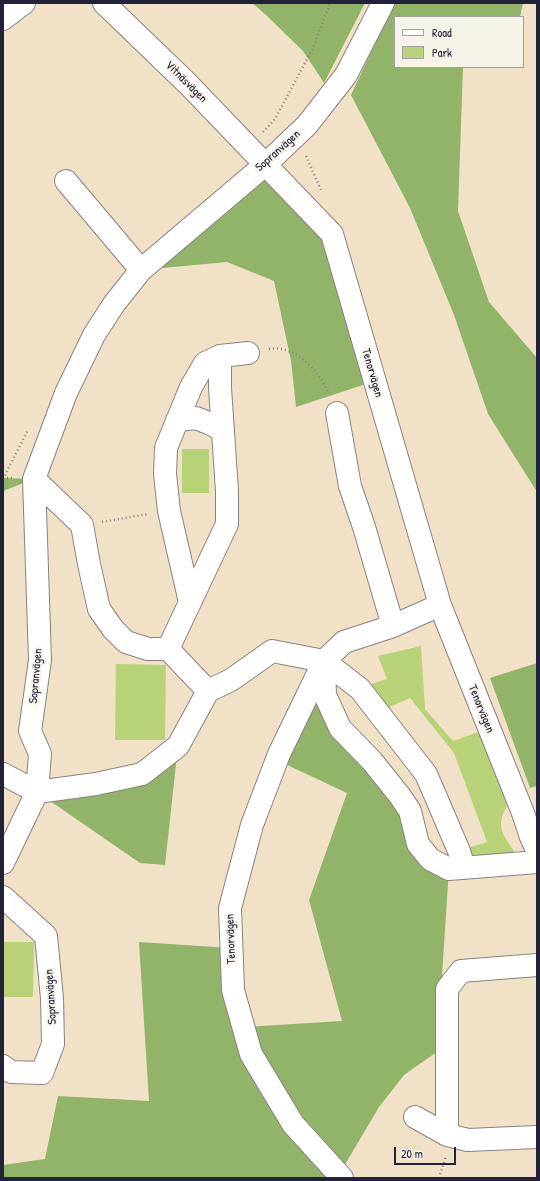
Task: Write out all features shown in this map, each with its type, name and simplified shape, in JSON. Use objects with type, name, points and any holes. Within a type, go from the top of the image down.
[{"type":"street","points":[[3,19],[24,3]]},
{"type":"street","name":"Vitnäsvägen","points":[[104,3],[188,84],[266,164]]},
{"type":"street","name":"Sopranvägen","points":[[3,864],[37,792],[40,754],[30,731],[40,660],[34,478],[66,393],[94,336],[114,304],[141,270],[248,177],[266,164],[307,124],[346,75],[383,3]]},
{"type":"street","name":"Tenorvägen","points":[[266,164],[332,234],[440,605],[530,808],[534,843]]},
{"type":"street","points":[[66,181],[141,270]]},
{"type":"street","points":[[190,602],[168,511],[165,474],[166,448],[176,420],[191,387],[205,363],[220,356],[248,353]]},
{"type":"street","points":[[168,650],[227,524],[220,388],[220,356]]},
{"type":"street","points":[[337,413],[350,486],[364,527],[393,626]]},
{"type":"street","points":[[176,420],[196,418],[223,431]]},
{"type":"street","points":[[34,478],[82,525],[99,609],[113,629],[126,642],[148,648],[168,650],[208,691]]},
{"type":"street","name":"Tenorvägen","points":[[342,1178],[293,1124],[252,1054],[233,990],[230,908],[252,825],[279,754],[324,660],[344,642],[393,626],[440,605]]},
{"type":"street","points":[[3,774],[37,792],[96,784],[142,774],[178,746],[208,691],[231,680],[272,651],[324,660],[360,689],[426,774],[462,860]]},
{"type":"street","points":[[324,660],[325,695],[340,728],[372,761],[410,811],[418,844],[430,859],[449,869],[462,860],[537,862]]},
{"type":"street","name":"Sopranvägen","points":[[3,897],[46,936],[52,998],[53,1044],[42,1073],[11,1072],[3,1066]]},
{"type":"street","points":[[447,1135],[447,989],[461,971],[537,965]]},
{"type":"street","points":[[415,1117],[447,1135],[468,1140],[537,1136]]},
{"type":"path","points":[[275,119],[294,137],[308,159],[322,192]]},
{"type":"path","points":[[248,353],[276,348],[296,355],[313,369],[325,386],[337,413]]},
{"type":"path","points":[[82,525],[168,511]]},
{"type":"green space","points":[[252,3],[365,3],[324,83],[303,51]]},
{"type":"green space","points":[[394,3],[523,3],[520,16],[394,16],[394,68],[463,68],[458,211],[489,302],[537,358],[537,492],[488,414],[454,315],[410,208],[351,95]]},
{"type":"green space","points":[[266,164],[332,234],[375,381],[296,407],[291,361],[274,281],[227,262],[141,270]]},
{"type":"green space","points":[[182,449],[209,449],[209,493],[182,493]]},
{"type":"green space","points":[[3,478],[34,479],[3,491]]},
{"type":"green space","points":[[421,646],[425,709],[453,741],[481,731],[506,799],[507,806],[503,813],[501,825],[504,835],[514,851],[512,855],[471,857],[468,848],[487,842],[454,753],[410,698],[387,708],[371,684],[387,679],[378,656]]},
{"type":"green space","points":[[537,663],[537,786],[530,788],[490,678]]},
{"type":"green space","points":[[116,664],[166,665],[165,740],[115,740]]},
{"type":"green space","points":[[306,695],[325,695],[372,761],[418,844],[449,869],[441,991],[441,1049],[404,1075],[379,1107],[337,1178],[3,1178],[3,1165],[45,1159],[58,1096],[149,1101],[139,942],[231,948],[244,1027],[342,1021],[309,900],[347,793],[285,764]]},
{"type":"green space","points":[[178,746],[165,865],[140,863],[37,792],[96,784]]},
{"type":"green space","points":[[3,942],[34,942],[33,997],[3,997]]}]
